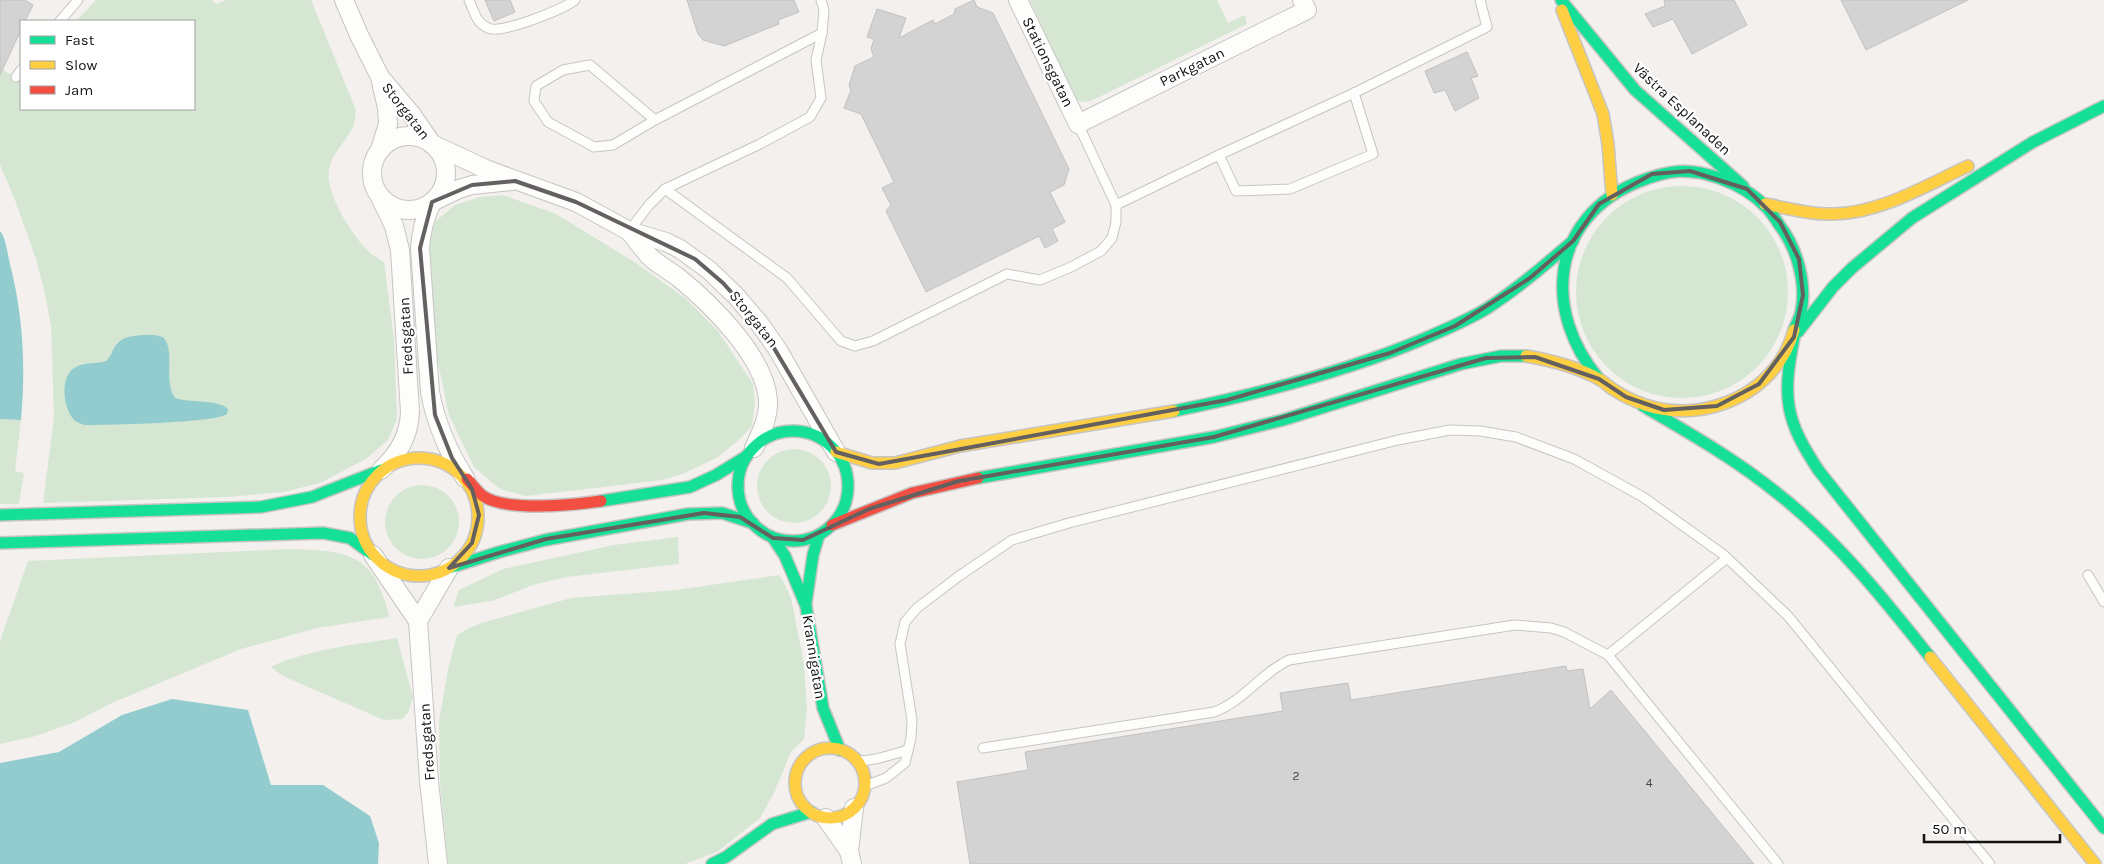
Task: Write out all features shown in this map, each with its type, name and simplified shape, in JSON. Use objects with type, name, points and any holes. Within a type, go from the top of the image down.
[{"type":"main road","name":"Västra Esplanaden","points":[[1560,0],[1635,90],[1765,204],[1780,222],[1799,259],[1803,295],[1802,310],[1794,337]]},
{"type":"main road","name":"Västra Esplanaden","points":[[1560,0],[1571,37],[1602,113],[1607,137],[1612,195]]},
{"type":"main road","points":[[1626,397],[1664,410],[1696,410],[1718,406],[1733,400],[1759,384],[1777,365],[1794,337],[1833,287],[1852,268],[1912,218],[2033,142],[2104,106]]},
{"type":"main road","points":[[1765,204],[1822,214],[1852,212],[1891,200],[1973,164],[2033,142]]},
{"type":"main road","points":[[1747,189],[1708,174],[1672,171],[1652,174],[1630,184],[1592,210],[1573,241],[1563,277],[1564,314],[1570,335],[1579,354],[1599,379],[1608,386],[1721,452],[1778,493],[1831,542],[1880,594],[2095,864]]},
{"type":"main road","points":[[836,452],[869,463],[894,463],[946,449],[1165,414],[1323,375],[1390,352],[1455,326],[1530,278],[1573,241]]},
{"type":"main road","points":[[1794,337],[1786,374],[1787,412],[1800,444],[1819,472],[2104,828]]},
{"type":"main road","points":[[0,542],[336,534],[350,538],[392,568],[412,575],[430,574],[531,542],[686,515],[723,513],[740,517],[753,523],[773,538],[796,541],[819,535],[832,525],[912,494],[959,481],[1214,437],[1283,420],[1461,364],[1486,358],[1513,355],[1536,358],[1599,379]]},
{"type":"main road","points":[[0,515],[261,507],[312,497],[402,460],[424,458],[444,463],[465,478],[483,496],[500,503],[535,506],[588,503],[690,487],[716,475],[774,435],[794,432],[818,437],[836,452],[845,468],[848,487],[845,505],[832,525]]},
{"type":"main road","points":[[751,452],[740,471],[739,490],[744,509],[753,523]]},
{"type":"main road","points":[[373,555],[362,532],[360,512],[367,488],[381,470]]},
{"type":"main road","points":[[449,568],[466,553],[478,527],[479,515],[476,501],[465,478]]},
{"type":"main road","name":"Krannigatan","points":[[806,606],[813,555],[819,535]]},
{"type":"main road","name":"Krannigatan","points":[[773,538],[784,556],[806,606],[823,708],[840,750]]},
{"type":"main road","name":"Krannigatan","points":[[812,754],[818,736],[823,708]]},
{"type":"main road","points":[[712,864],[726,857],[772,824],[795,785],[799,767],[812,754],[831,748],[840,750],[856,761],[862,768],[865,786],[863,794],[854,808],[845,814],[818,815],[772,824]]},
{"type":"main road","points":[[795,785],[800,800],[818,815]]},
{"type":"street","name":"Storgatan","points":[[344,0],[358,35],[380,77],[412,115],[441,155],[446,169],[444,184],[432,202]]},
{"type":"street","name":"Stationsgatan","points":[[1018,0],[1078,124]]},
{"type":"street","name":"Parkgatan","points":[[1078,124],[1304,5]]},
{"type":"street","name":"Storgatan","points":[[380,77],[388,108],[388,124],[380,150]]},
{"type":"street","name":"Storgatan","points":[[515,181],[472,185],[459,189],[420,209],[405,210],[392,206],[380,197],[373,184],[372,170],[376,156],[391,140],[405,136],[419,138],[515,181],[576,202],[630,231],[652,237],[680,249],[709,270],[760,323],[778,350],[836,452]]},
{"type":"street","name":"Fredsgatan","points":[[380,197],[394,226],[400,250],[410,412],[408,429],[402,445],[393,459],[381,470]]},
{"type":"street","name":"Fredsgatan","points":[[432,202],[424,224],[420,248],[430,392],[434,415],[442,437],[452,458],[465,478]]},
{"type":"street","name":"Storgatan","points":[[630,231],[650,257],[692,289],[718,316],[753,360],[766,388],[768,399],[766,417],[751,452]]},
{"type":"street","points":[[373,555],[418,621],[449,568]]},
{"type":"street","name":"Fredsgatan","points":[[418,621],[429,781],[438,864]]},
{"type":"street","points":[[850,857],[854,808]]},
{"type":"street","points":[[818,815],[850,857]]},
{"type":"lane","points":[[61,20],[78,0]]},
{"type":"lane","points":[[469,0],[478,22],[490,30],[506,29],[575,0]]},
{"type":"lane","points":[[630,231],[649,205],[665,189],[760,144],[810,117],[821,98],[816,60],[822,33],[824,10],[821,0]]},
{"type":"lane","points":[[1116,205],[1218,155],[1354,93],[1488,27],[1480,0]]},
{"type":"lane","points":[[655,120],[590,65],[563,70],[536,86],[534,102],[548,122],[594,147],[613,145],[655,120],[822,33]]},
{"type":"lane","points":[[1218,155],[1236,191],[1290,189],[1373,154],[1354,93]]},
{"type":"lane","points":[[665,189],[787,278],[841,341],[855,346],[873,341],[1007,274],[1040,280],[1071,267],[1101,251],[1112,238],[1116,222],[1116,205],[1078,124]]},
{"type":"lane","points":[[865,786],[886,778],[905,763],[911,738],[912,720],[900,644],[905,622],[917,608],[959,576],[1012,540],[1060,525],[1398,440],[1450,430],[1480,430],[1516,437],[1574,459],[1643,497],[1727,558],[1788,616],[1990,864]]},
{"type":"lane","points":[[1608,655],[1727,558]]},
{"type":"lane","points":[[2088,575],[2104,602]]},
{"type":"lane","points":[[983,748],[1214,712],[1226,708],[1277,665],[1289,660],[1470,630],[1516,625],[1538,625],[1564,632],[1608,655],[1778,864]]},
{"type":"lane","points":[[856,761],[870,761],[908,750]]},
{"type":"highlighted area","points":[[1690,171],[1747,189],[1780,222],[1799,259],[1803,295],[1794,337],[1759,384],[1717,406],[1664,410],[1626,397],[1599,379],[1535,357],[1486,358],[1214,437],[959,481],[869,509],[803,540],[773,538],[740,517],[704,513],[546,539],[449,568],[472,543],[479,515],[472,489],[452,458],[435,415],[420,248],[432,202],[472,185],[515,181],[576,202],[695,259],[723,283],[759,323],[836,452],[879,464],[1227,400],[1390,353],[1455,326],[1530,278],[1573,241],[1599,204],[1652,174]]},
{"type":"green space","points":[[96,0],[212,0],[216,4],[226,0],[311,0],[356,110],[353,127],[336,153],[329,169],[331,190],[349,227],[357,238],[371,254],[384,262],[394,339],[397,419],[388,440],[366,459],[320,483],[284,492],[227,497],[43,503],[54,417],[51,326],[36,259],[0,165],[0,68],[20,80],[20,110],[195,110],[195,20],[77,20]]},
{"type":"green space","points":[[1030,0],[1217,0],[1228,23],[1245,15],[1247,24],[1091,101],[1082,102],[1074,98]]},
{"type":"green space","points":[[1682,186],[1703,188],[1723,194],[1741,204],[1757,217],[1770,233],[1780,251],[1786,271],[1788,292],[1786,313],[1780,333],[1770,351],[1757,367],[1741,380],[1723,390],[1703,396],[1682,398],[1661,396],[1641,390],[1623,380],[1607,367],[1594,351],[1584,333],[1578,313],[1576,292],[1578,271],[1584,251],[1594,233],[1607,217],[1623,204],[1641,194],[1661,188]]},
{"type":"green space","points":[[503,195],[556,214],[636,263],[685,298],[718,331],[753,384],[755,404],[752,426],[739,440],[718,457],[685,473],[663,480],[526,496],[500,489],[474,467],[449,415],[436,353],[428,243],[436,221],[455,205],[480,197]]},
{"type":"green space","points":[[0,419],[21,420],[15,471],[24,473],[19,504],[0,504]]},
{"type":"green space","points":[[787,449],[801,449],[815,455],[825,465],[831,479],[829,500],[815,517],[801,523],[787,523],[773,517],[763,507],[757,493],[757,479],[763,465],[773,455]]},
{"type":"green space","points":[[429,485],[449,495],[457,508],[459,522],[457,536],[449,549],[436,557],[415,559],[395,549],[387,536],[385,515],[395,495],[408,487]]},
{"type":"green space","points":[[678,537],[679,564],[566,577],[533,585],[492,601],[453,607],[459,590],[503,569],[614,545]]},
{"type":"green space","points":[[290,549],[332,552],[355,559],[366,567],[374,577],[385,600],[389,617],[317,628],[241,649],[114,702],[75,722],[36,736],[0,744],[0,641],[28,561]]},
{"type":"green space","points":[[780,575],[791,598],[804,664],[807,709],[804,739],[791,752],[774,793],[760,818],[717,852],[685,864],[448,864],[440,784],[439,722],[448,670],[457,635],[485,622],[571,598],[676,590]]},
{"type":"green space","points":[[397,638],[413,697],[408,713],[402,719],[384,720],[283,676],[271,667],[315,652]]},
{"type":"water","points":[[0,231],[4,237],[14,280],[20,320],[23,359],[21,420],[0,419]]},
{"type":"water","points":[[155,335],[163,337],[167,343],[170,383],[175,398],[211,402],[228,409],[227,414],[203,420],[136,424],[84,425],[74,420],[67,408],[64,392],[67,377],[71,371],[83,364],[106,361],[115,346],[125,338]]},
{"type":"water","points":[[172,699],[248,710],[271,785],[323,785],[370,816],[379,843],[378,864],[0,864],[0,763],[59,752],[122,715]]},
{"type":"building","points":[[0,0],[25,0],[33,5],[26,20],[20,20],[20,32],[0,75]]},
{"type":"building","points":[[485,0],[510,0],[515,12],[494,21]]},
{"type":"building","points":[[687,0],[794,0],[799,12],[778,20],[779,24],[724,46],[703,40],[698,34]]},
{"type":"building","points":[[974,0],[977,7],[993,13],[1069,169],[1064,185],[1050,192],[1065,222],[1052,229],[1058,241],[1045,248],[1039,236],[926,292],[886,211],[891,205],[882,188],[894,182],[861,114],[844,108],[851,90],[849,85],[855,66],[874,57],[871,49],[874,39],[867,37],[877,9],[906,18],[899,38],[933,20],[935,24],[954,14],[955,9]]},
{"type":"building","points":[[1664,0],[1734,0],[1747,25],[1692,54],[1673,19],[1653,27],[1645,14],[1665,6]]},
{"type":"building","points":[[1841,0],[1968,0],[1866,50]]},
{"type":"building","points":[[1467,52],[1478,76],[1471,78],[1479,98],[1455,111],[1445,90],[1434,93],[1425,71]]},
{"type":"building","points":[[1566,666],[1567,671],[1583,669],[1590,709],[1611,690],[1754,864],[970,864],[957,782],[1028,770],[1025,752],[1283,711],[1280,693],[1348,683],[1351,700]]},
{"type":"traffic: fast","points":[[1561,0],[1635,90],[1743,186]]},
{"type":"traffic: fast","points":[[1798,332],[1833,287],[1852,268],[1912,218],[2033,142],[2104,106]]},
{"type":"traffic: fast","points":[[1599,379],[1581,352],[1569,325],[1563,296],[1564,268],[1572,242],[1587,218],[1609,198],[1638,182],[1659,175],[1688,171],[1719,178],[1745,190],[1769,210],[1786,235],[1796,255],[1799,267],[1803,301],[1794,330]]},
{"type":"traffic: fast","points":[[1174,411],[1299,382],[1361,363],[1421,340],[1486,309],[1520,285],[1573,241]]},
{"type":"traffic: fast","points":[[1794,338],[1788,377],[1789,408],[1799,437],[1819,471],[2104,828]]},
{"type":"traffic: fast","points":[[978,478],[1214,437],[1283,420],[1461,364],[1501,356],[1526,356]]},
{"type":"traffic: fast","points":[[1643,406],[1695,436],[1728,458],[1799,511],[1858,570],[1930,657]]},
{"type":"traffic: fast","points":[[793,431],[814,435],[832,447],[844,465],[848,486],[844,507],[832,525],[814,537],[793,541],[772,537],[754,525],[742,507],[738,486],[742,465],[754,447],[772,435],[793,431]]},
{"type":"traffic: fast","points":[[601,501],[690,487],[716,475],[747,456]]},
{"type":"traffic: fast","points":[[0,515],[261,507],[312,497],[381,470]]},
{"type":"traffic: fast","points":[[452,567],[545,540],[688,514],[722,513],[753,523]]},
{"type":"traffic: fast","points":[[0,543],[323,533],[350,538],[373,555]]},
{"type":"traffic: fast","points":[[806,603],[813,555],[819,535]]},
{"type":"traffic: fast","points":[[773,538],[785,556],[806,606],[823,708],[840,750]]},
{"type":"traffic: fast","points":[[712,864],[726,857],[772,824],[811,812]]},
{"type":"traffic: slow","points":[[1562,10],[1603,114],[1608,144],[1612,195]]},
{"type":"traffic: slow","points":[[1765,204],[1799,211],[1834,214],[1869,209],[1903,197],[1968,166]]},
{"type":"traffic: slow","points":[[1526,356],[1582,371],[1599,379],[1621,394],[1645,405],[1665,410],[1685,411],[1705,409],[1725,403],[1743,395],[1760,383],[1786,351],[1794,330]]},
{"type":"traffic: slow","points":[[836,452],[872,463],[895,463],[960,446],[1174,411]]},
{"type":"traffic: slow","points":[[419,458],[431,459],[442,463],[461,475],[473,494],[477,505],[478,517],[477,529],[473,540],[461,559],[442,571],[431,575],[419,576],[407,575],[396,571],[377,559],[365,540],[361,529],[360,517],[361,505],[365,494],[377,475],[396,463],[407,459],[419,458]]},
{"type":"traffic: slow","points":[[1930,657],[2095,864]]},
{"type":"traffic: slow","points":[[830,748],[849,754],[859,764],[865,783],[859,802],[849,812],[830,818],[811,812],[801,802],[795,783],[801,764],[811,754],[830,748]]},
{"type":"traffic: jam","points":[[832,525],[912,493],[978,478]]},
{"type":"traffic: jam","points":[[467,479],[483,496],[507,504],[540,506],[601,501]]}]
